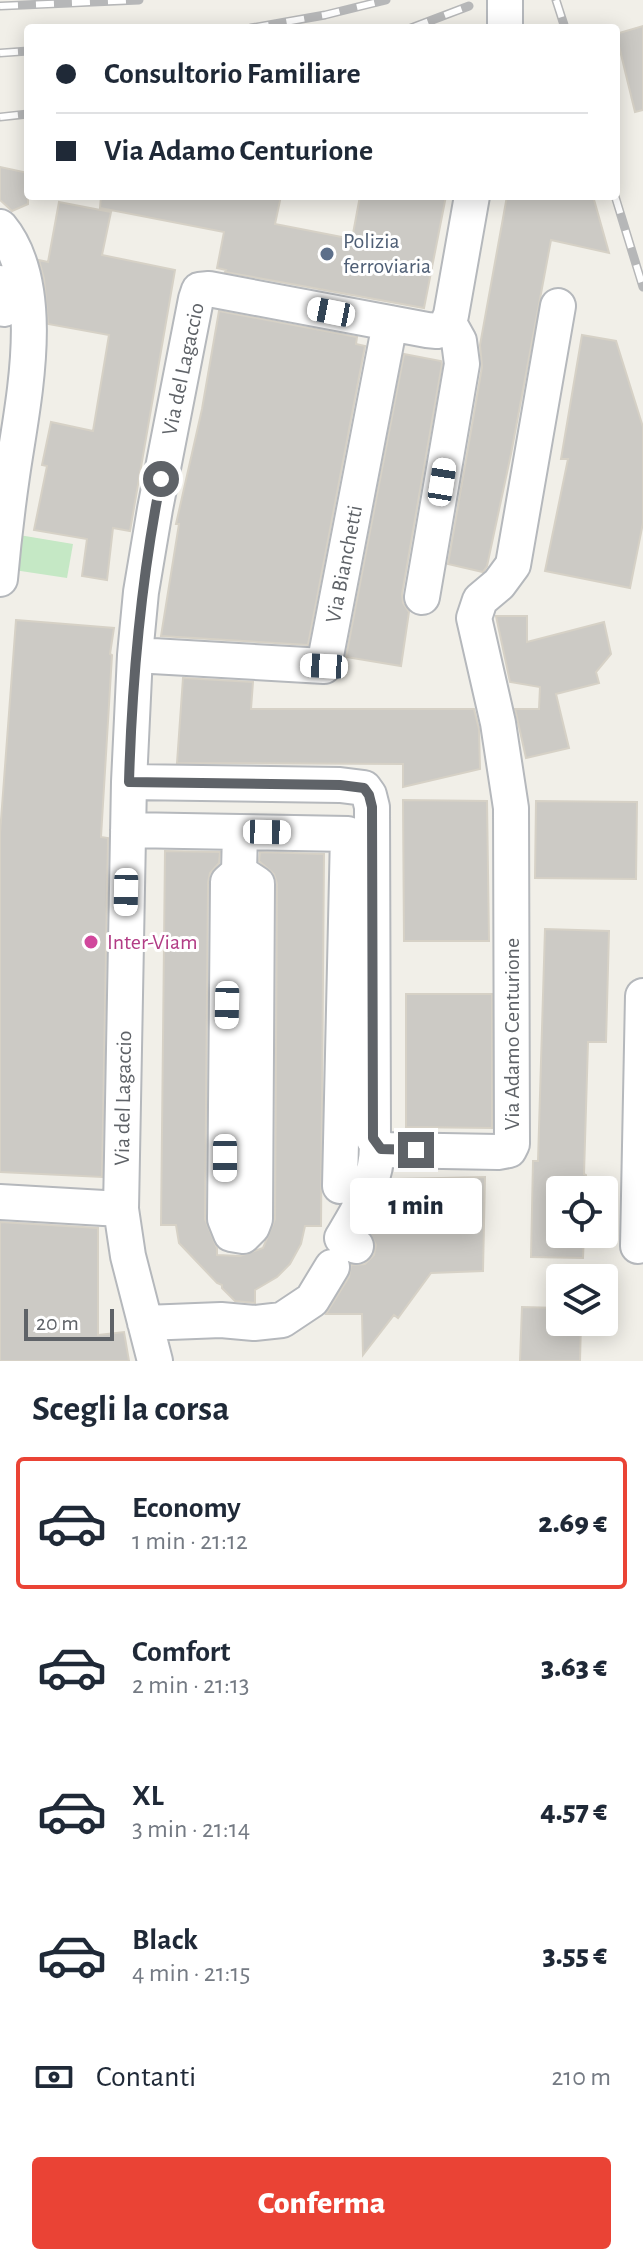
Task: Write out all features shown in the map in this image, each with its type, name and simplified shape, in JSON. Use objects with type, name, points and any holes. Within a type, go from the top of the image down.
[{"type":"street","points":[[505,0],[505,24]]},
{"type":"street","points":[[422,597],[462,364],[459,341],[449,323],[471,200]]},
{"type":"street","points":[[0,227],[9,237],[19,258],[27,312],[24,394],[0,579]]},
{"type":"street","name":"Via del Lagaccio","points":[[155,1361],[128,1256],[121,1209],[129,782],[141,592],[199,290],[209,289],[437,331],[449,323]]},
{"type":"street","name":"Via Adamo Centurione","points":[[377,1145],[388,1150],[498,1152],[509,1150],[512,1144],[511,808],[498,723],[474,618],[480,600],[499,584],[513,565],[558,306]]},
{"type":"street","name":"Via Bianchetti","points":[[135,655],[324,666],[390,323]]},
{"type":"street","points":[[129,782],[357,786],[364,788],[372,807],[373,1130],[377,1164],[369,1193],[342,1238],[344,1256],[312,1300],[282,1320],[145,1323]]},
{"type":"street","points":[[128,830],[348,834],[340,1186]]},
{"type":"street","points":[[239,872],[257,884],[255,1219],[243,1236],[231,1234],[225,1219],[228,882],[239,872],[240,832]]},
{"type":"street","points":[[638,1246],[643,996]]},
{"type":"street","points":[[0,1202],[121,1209]]},
{"type":"green space","points":[[19,535],[73,544],[67,578],[14,570]]},
{"type":"building","points":[[643,26],[643,110],[635,112],[620,50],[620,33]]},
{"type":"building","points":[[0,167],[24,172],[24,200],[28,200],[28,204],[12,211],[0,200]]},
{"type":"building","name":"Polizia ferroviaria","points":[[101,200],[280,200],[275,224],[352,239],[359,200],[445,200],[424,308],[225,272],[217,268],[224,232],[100,208]]},
{"type":"building","points":[[506,200],[594,200],[609,253],[551,240],[511,454],[487,566],[483,572],[448,564],[482,367],[480,345]]},
{"type":"building","points":[[59,202],[111,212],[102,255],[175,270],[130,531],[113,528],[107,580],[82,576],[87,539],[34,530],[47,466],[42,465],[51,422],[93,431],[109,335],[48,324],[39,260],[48,262]]},
{"type":"building","points":[[219,311],[357,337],[356,344],[365,346],[308,645],[161,636],[179,524],[176,524],[202,409]]},
{"type":"building","points":[[582,335],[616,341],[643,427],[643,523],[630,588],[545,571],[568,459],[561,459]]},
{"type":"building","points":[[404,354],[441,361],[442,364],[402,594],[409,612],[401,666],[346,657]]},
{"type":"building","points":[[496,616],[527,616],[527,642],[604,622],[611,654],[596,672],[599,683],[556,694],[569,748],[526,758],[515,709],[539,709],[540,687],[510,682]]},
{"type":"building","points":[[16,620],[114,628],[101,837],[108,838],[102,1177],[0,1172],[0,833]]},
{"type":"building","points":[[183,678],[253,682],[251,709],[474,709],[479,729],[480,769],[403,787],[403,764],[177,763]]},
{"type":"building","points":[[403,800],[487,801],[489,941],[404,941]]},
{"type":"building","points":[[536,801],[637,802],[636,879],[535,878]]},
{"type":"building","points":[[165,851],[220,852],[219,863],[210,873],[208,882],[205,1219],[217,1255],[240,1256],[263,1248],[275,1219],[277,884],[274,874],[259,861],[260,852],[324,854],[321,1226],[305,1226],[301,1244],[290,1264],[277,1277],[255,1290],[255,1303],[235,1301],[179,1243],[176,1225],[161,1225]]},
{"type":"building","points":[[545,929],[609,931],[606,1042],[588,1042],[586,1176],[546,1176],[546,1248],[583,1248],[583,1258],[531,1257],[533,1161],[538,1161]]},
{"type":"building","points":[[406,994],[492,994],[492,1128],[406,1127]]},
{"type":"building","points":[[485,1177],[483,1271],[431,1273],[398,1318],[394,1315],[363,1355],[362,1314],[326,1314],[349,1277],[351,1265],[365,1264],[374,1255],[376,1245],[369,1232],[396,1179]]},
{"type":"building","points":[[0,1222],[98,1228],[98,1335],[124,1332],[129,1361],[0,1361]]},
{"type":"building","points":[[522,1307],[546,1308],[546,1336],[581,1336],[580,1361],[520,1361]]},
{"type":"railway","points":[[0,6],[139,0]]},
{"type":"railway","points":[[274,24],[386,0]]},
{"type":"railway","points":[[556,0],[564,24]]},
{"type":"railway","points":[[422,24],[469,6]]},
{"type":"railway","points":[[0,53],[24,51]]},
{"type":"railway","points":[[0,117],[24,114]]},
{"type":"railway","points":[[616,200],[643,287]]},
{"type":"place","name":"Polizia ferroviaria","points":[[327,254]]},
{"type":"place","name":"Inter-Viam","points":[[91,942]]},
{"type":"route","points":[[161,479],[141,592],[129,782],[364,788],[372,807],[373,1138],[381,1149],[416,1150]]}]
